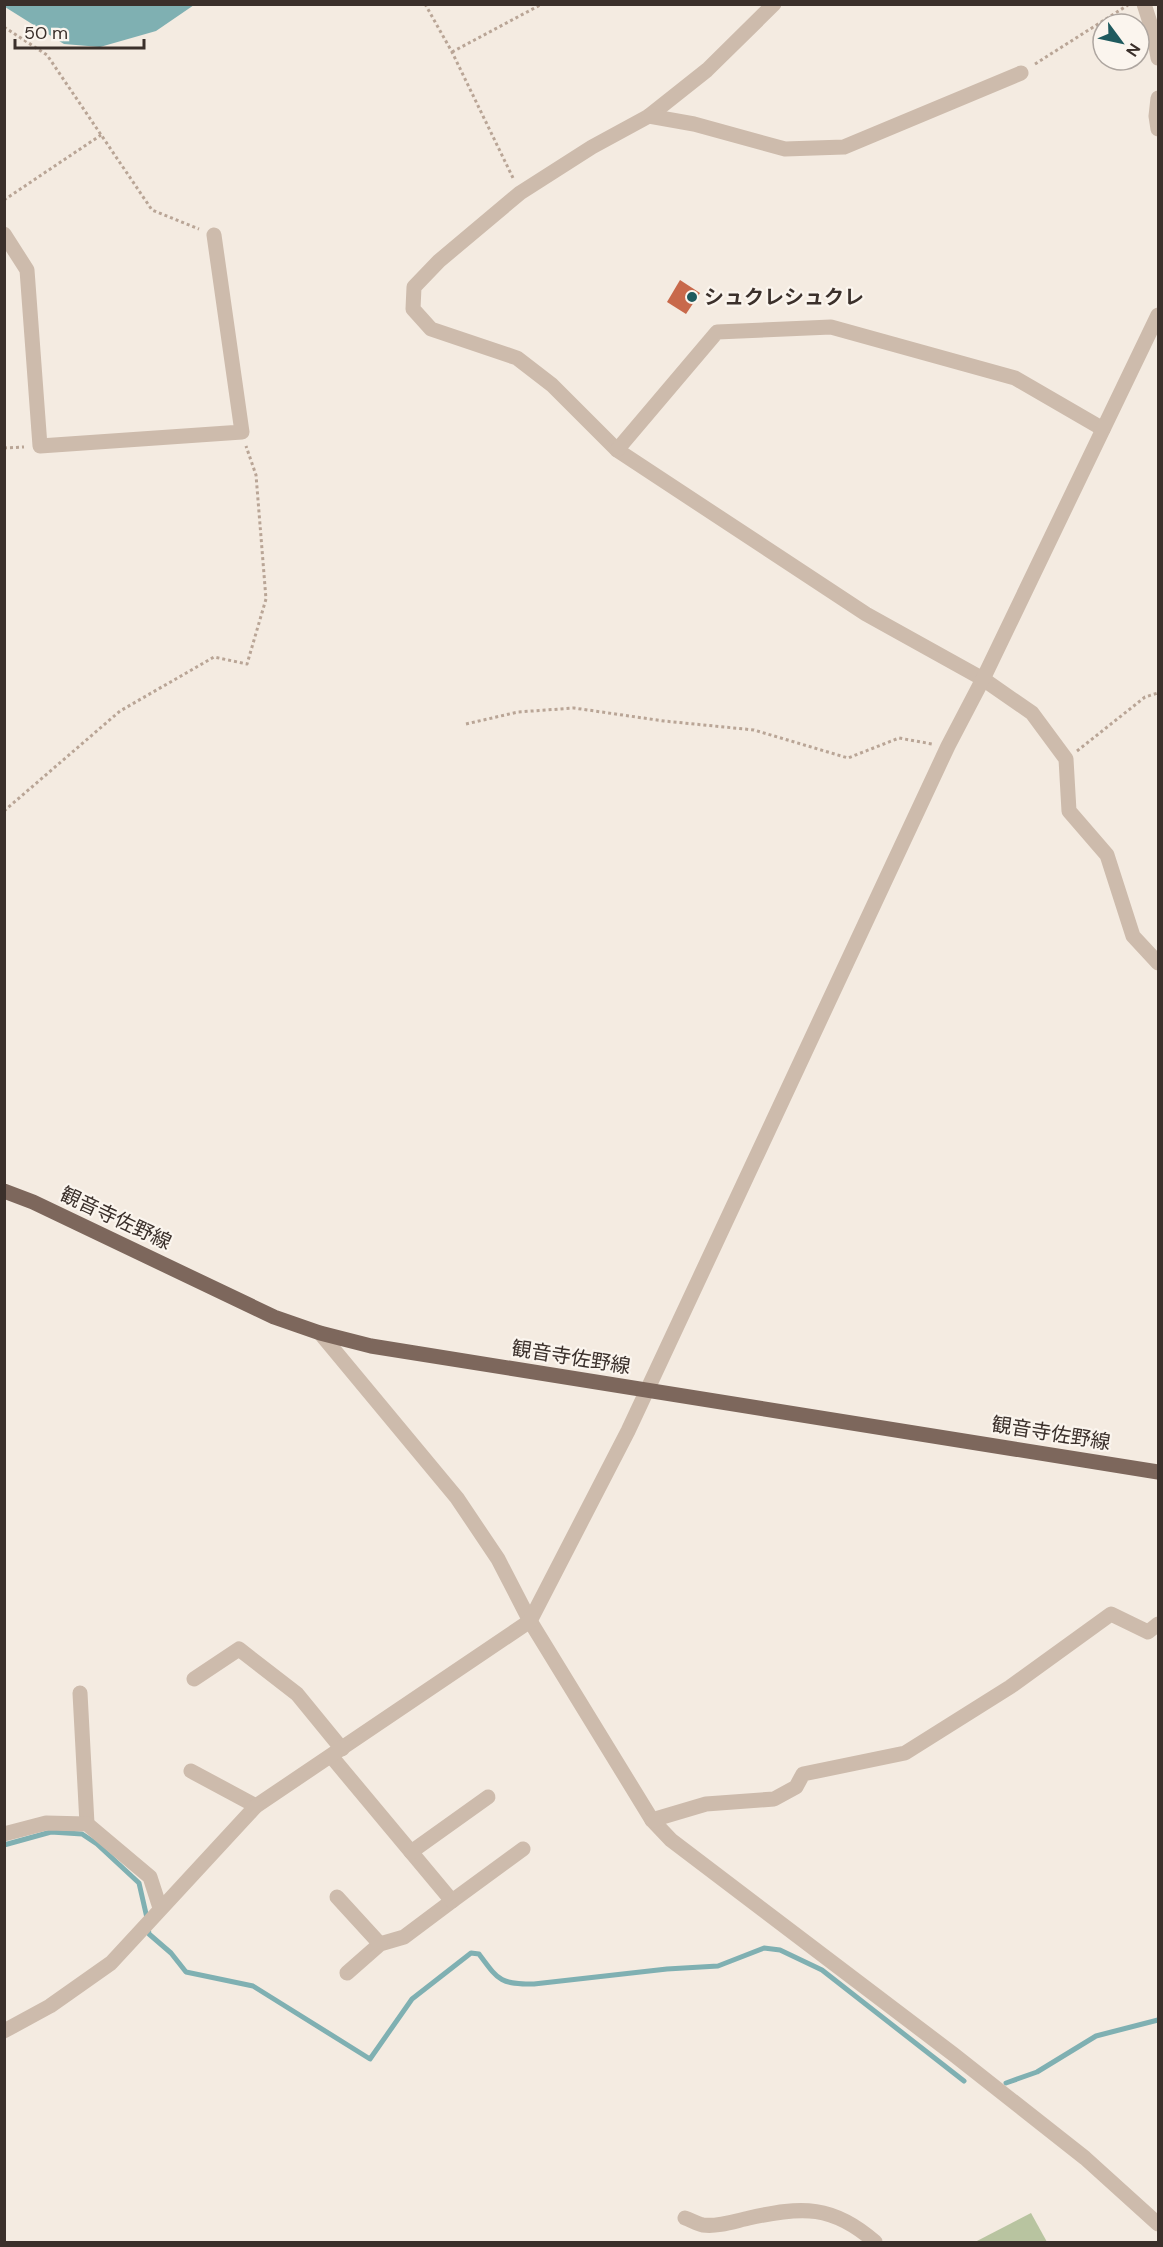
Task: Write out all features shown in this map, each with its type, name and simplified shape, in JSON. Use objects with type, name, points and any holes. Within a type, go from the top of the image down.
[{"type":"main road","name":"観音寺佐野線","points":[[4,1191],[33,1202],[274,1317],[320,1333],[371,1346],[1158,1472]]},
{"type":"street","points":[[774,4],[707,70],[649,116],[592,147],[520,193],[439,261],[414,287],[413,309],[431,329],[517,358],[552,385],[617,450],[866,614],[983,679],[1032,713],[1066,759],[1069,811],[1107,855],[1133,936],[1158,963]]},
{"type":"street","points":[[1144,4],[1154,35],[1158,58]]},
{"type":"street","points":[[649,116],[694,124],[785,149],[844,147],[1021,73]]},
{"type":"street","points":[[1158,98],[1156,116],[1158,129]]},
{"type":"street","points":[[4,234],[27,270],[40,446],[242,432],[214,236]]},
{"type":"street","points":[[4,2031],[50,2006],[111,1963],[256,1806],[530,1621],[609,1472],[948,746],[983,679],[1158,315]]},
{"type":"street","points":[[617,450],[717,332],[831,327],[1015,378],[1103,429]]},
{"type":"street","points":[[320,1333],[457,1498],[498,1559],[530,1621],[652,1820],[671,1840],[953,2054],[1085,2158],[1158,2224]]},
{"type":"street","points":[[652,1820],[706,1804],[774,1799],[796,1787],[803,1774],[905,1753],[1011,1687],[1111,1614],[1148,1632],[1158,1624]]},
{"type":"street","points":[[194,1679],[239,1649],[297,1694],[336,1752],[411,1852],[452,1901]]},
{"type":"street","points":[[80,1693],[87,1824]]},
{"type":"street","points":[[191,1771],[256,1806]]},
{"type":"street","points":[[411,1852],[488,1797]]},
{"type":"street","points":[[4,1834],[46,1823],[87,1824],[150,1877],[160,1908]]},
{"type":"street","points":[[347,1973],[380,1944],[404,1937],[523,1849]]},
{"type":"street","points":[[337,1897],[380,1944]]},
{"type":"street","points":[[685,2218],[703,2225],[721,2224],[795,2210],[822,2210],[863,2231],[875,2242]]},
{"type":"path","points":[[425,4],[452,52],[520,193]]},
{"type":"path","points":[[452,52],[542,4]]},
{"type":"path","points":[[1021,73],[1129,4]]},
{"type":"path","points":[[4,27],[48,55],[152,210],[214,236]]},
{"type":"path","points":[[4,200],[101,135]]},
{"type":"path","points":[[4,811],[120,711],[214,657],[247,663],[266,599],[256,476],[242,432]]},
{"type":"path","points":[[1066,759],[1145,697],[1158,693]]},
{"type":"path","points":[[466,724],[518,712],[574,708],[664,721],[754,730],[848,758],[898,738],[948,746]]},
{"type":"green space","points":[[1031,2213],[1047,2242],[975,2242]]},
{"type":"water","points":[[4,5],[194,5],[156,31],[100,47],[64,44]]},
{"type":"building","name":"シュクレシュクレ","points":[[680,280],[700,293],[686,314],[667,302]]},
{"type":"waterway","points":[[4,1845],[51,1832],[82,1834],[97,1844],[139,1883],[147,1918]]},
{"type":"waterway","points":[[148,1927],[149,1934],[171,1953],[186,1972],[253,1986],[370,2059],[412,1999],[471,1953],[479,1954],[491,1970],[507,1982],[534,1984],[667,1969],[718,1966],[764,1948],[780,1950],[822,1970],[964,2081]]},
{"type":"waterway","points":[[1006,2083],[1037,2072],[1096,2036],[1158,2020]]},
{"type":"place","name":"シュクレシュクレ","points":[[692,297]]}]
